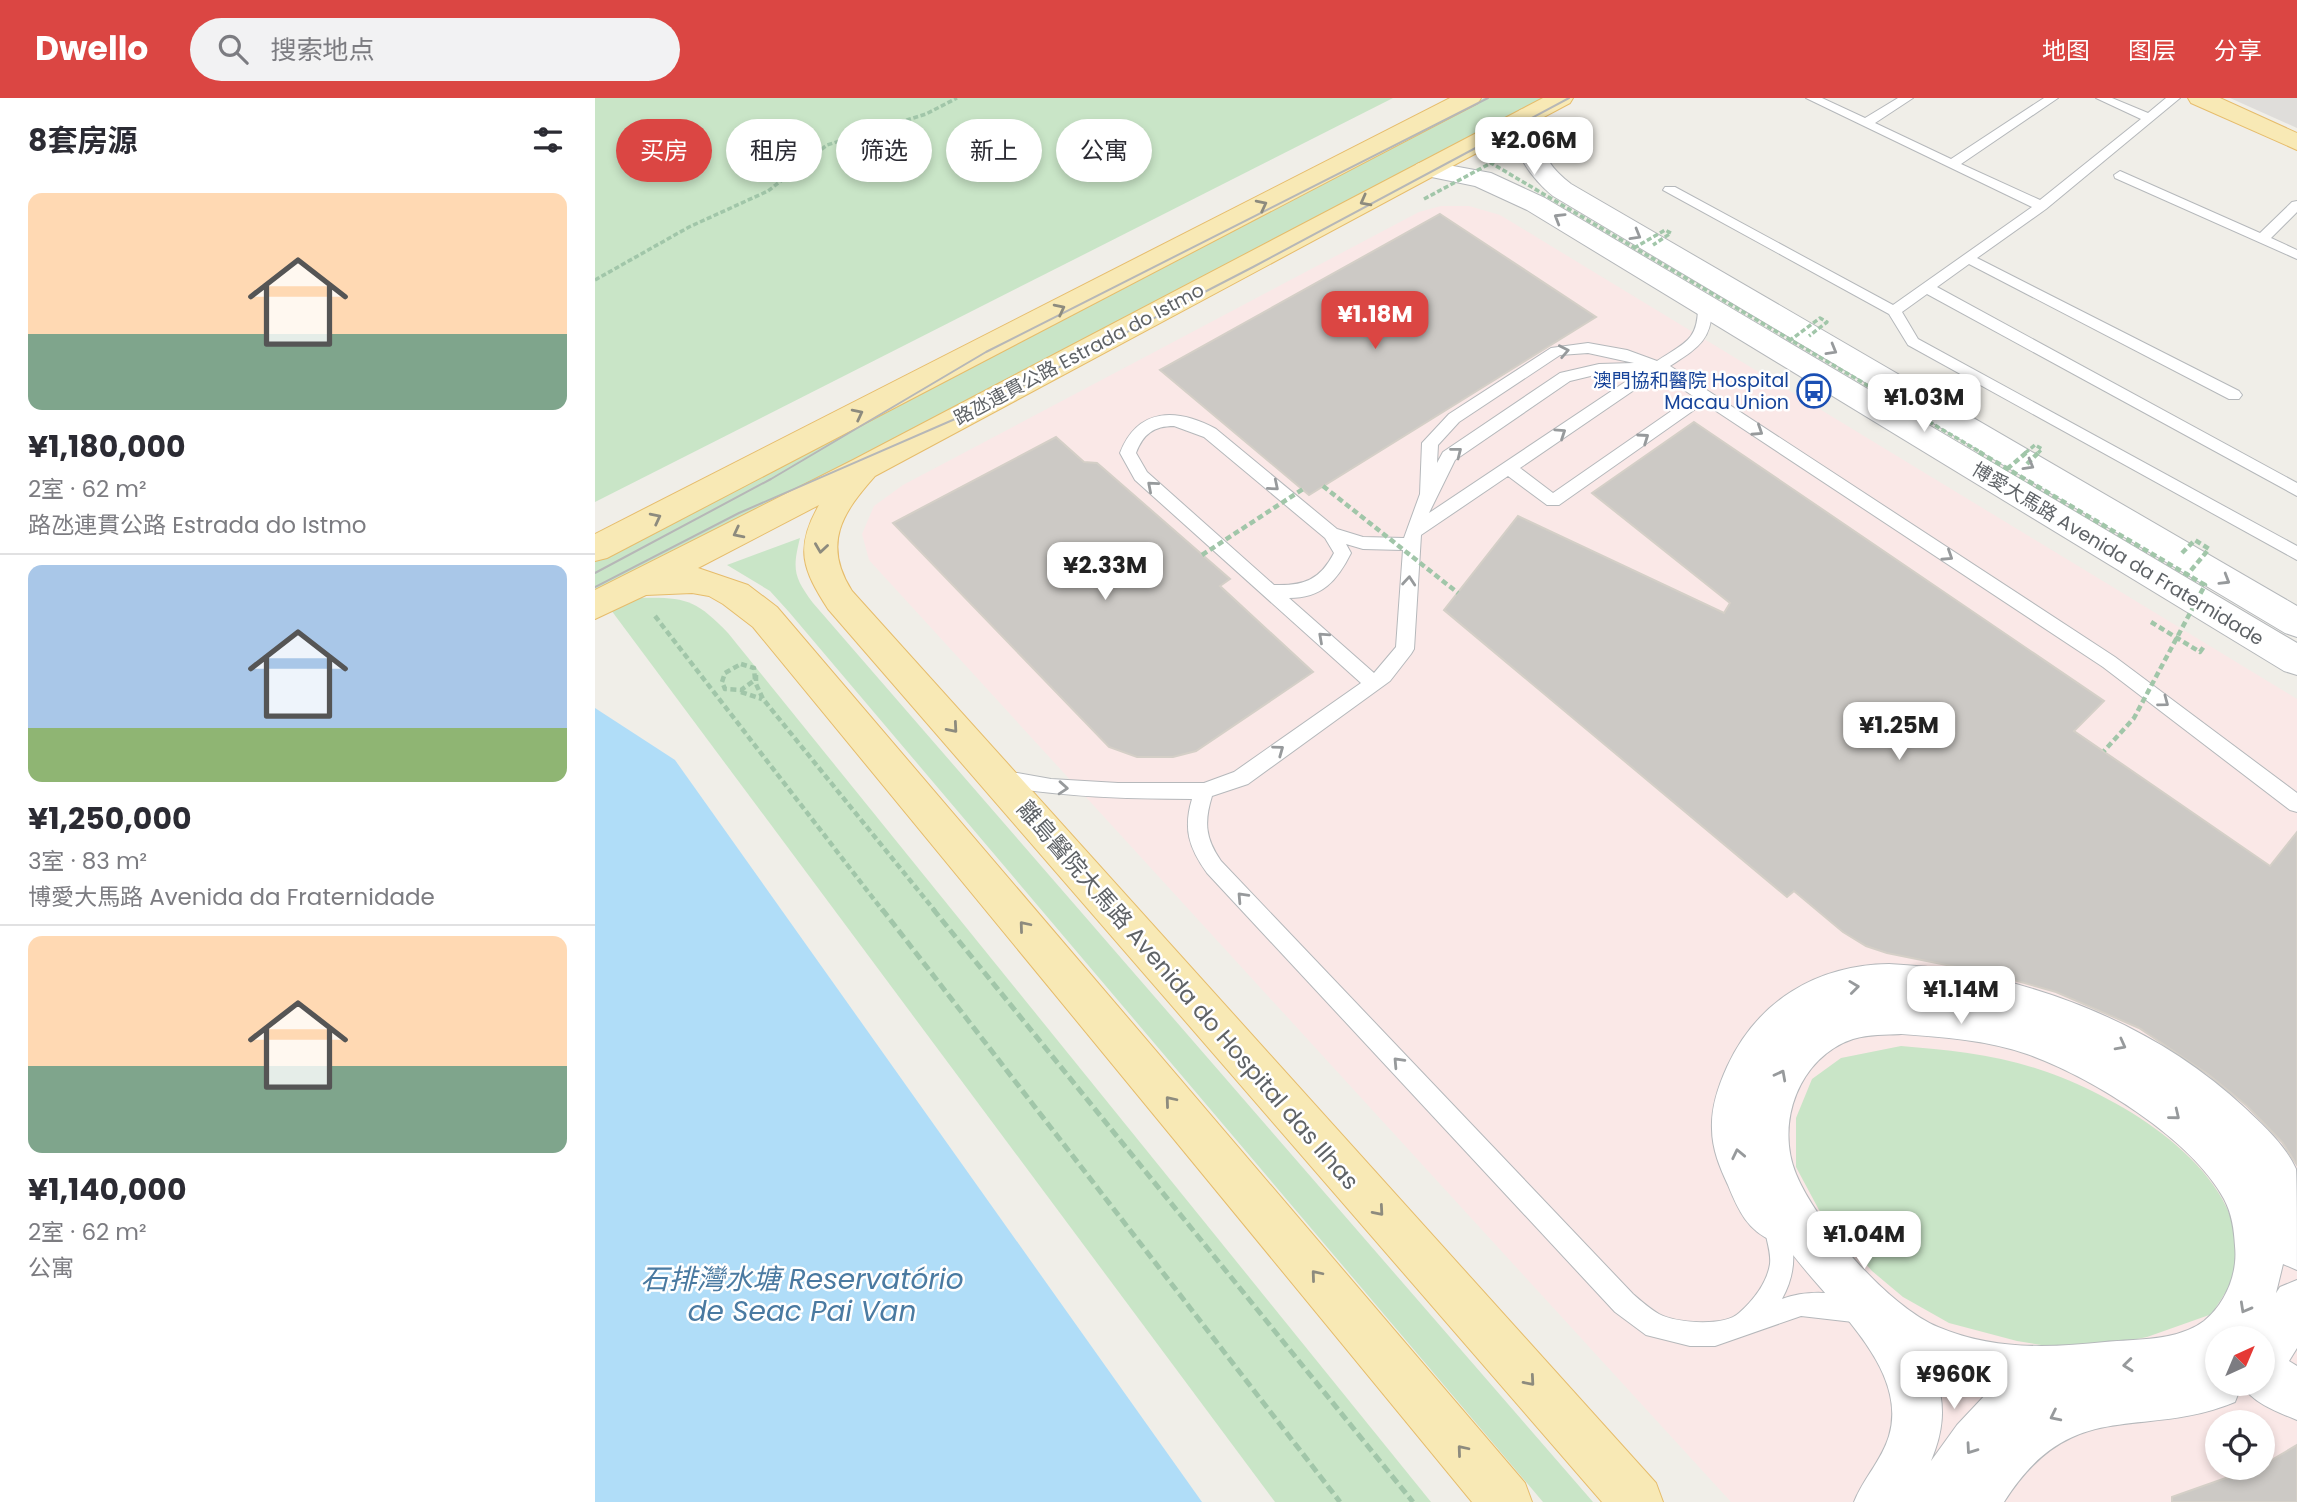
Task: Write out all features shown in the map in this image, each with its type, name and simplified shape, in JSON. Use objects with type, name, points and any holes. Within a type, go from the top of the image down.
[{"type":"main road","points":[[595,550],[1469,98]]},
{"type":"main road","name":"路氹連貫公路 Estrada do Istmo","points":[[595,606],[864,468],[1426,169],[1532,119],[1561,98]]},
{"type":"main road","points":[[2200,98],[2297,142]]},
{"type":"main road","name":"離島醫院大馬路 Avenida do Hospital das Ilhas","points":[[864,468],[846,487],[824,530],[820,560],[840,600],[1637,1502]]},
{"type":"main road","points":[[636,585],[670,579],[698,579],[716,584],[749,601],[765,617],[1506,1502]]},
{"type":"street","name":"博愛大馬路 Avenida da Fraternidade","points":[[1532,119],[1527,130],[1529,149],[1540,171],[1643,247],[2184,564],[2297,623]]},
{"type":"street","name":"博愛大馬路 Avenida da Fraternidade","points":[[1426,169],[1482,179],[1536,204],[2297,661]]},
{"type":"street","points":[[2205,1357],[2134,1365],[2027,1372],[1977,1364],[1916,1342],[1796,1277],[1774,1219],[1756,1196],[1740,1165],[1735,1140],[1735,1110],[1743,1081],[1762,1046],[1785,1020],[1811,1001],[1845,988],[1894,983],[2008,1002],[2092,1031],[2152,1061],[2197,1095],[2244,1137],[2279,1185],[2292,1218],[2297,1246]]},
{"type":"street","points":[[1879,1502],[1904,1467],[1916,1436],[1919,1399],[1909,1368],[1814,1248],[1780,1195],[1764,1135],[1767,1105],[1783,1068],[1804,1047],[1831,1027],[1861,1016],[1899,1012],[1959,1020],[2027,1034],[2084,1058],[2148,1093],[2226,1162],[2251,1199],[2262,1233],[2254,1293],[2234,1326]]},
{"type":"street","points":[[2275,1338],[2297,1304]]},
{"type":"street","points":[[1974,1502],[2007,1454],[2042,1423],[2068,1410],[2205,1359]]},
{"type":"street","points":[[1934,1502],[1999,1413],[2039,1385],[2083,1369]]},
{"type":"street","points":[[2275,1381],[2297,1395]]},
{"type":"lane","points":[[1812,98],[2041,206]]},
{"type":"lane","points":[[1865,123],[1907,98]]},
{"type":"lane","points":[[1952,164],[2052,98]]},
{"type":"lane","points":[[2102,98],[2149,118]]},
{"type":"lane","points":[[1894,311],[2041,206],[2173,98]]},
{"type":"lane","points":[[2120,174],[2297,255]]},
{"type":"lane","points":[[1670,190],[1894,311],[1913,342],[2297,554]]},
{"type":"lane","points":[[2262,239],[2297,205]]},
{"type":"lane","points":[[1968,258],[2234,395]]},
{"type":"lane","points":[[1927,288],[2297,490]]},
{"type":"lane","points":[[1331,534],[1363,543],[1412,538],[1509,468],[1693,343],[1705,327],[1705,307]]},
{"type":"lane","points":[[1429,494],[1430,443],[1454,418],[1556,351],[1588,348],[1627,355],[1660,367],[2109,662],[2297,804]]},
{"type":"lane","points":[[996,777],[1051,787],[1118,791],[1204,791],[1241,778],[1384,676],[1405,649],[1412,538],[1429,494],[1449,456],[1565,377],[1599,369],[1660,367]]},
{"type":"lane","points":[[1509,468],[1553,501],[1704,396]]},
{"type":"lane","points":[[1271,591],[1294,593],[1311,590],[1333,573],[1343,553],[1331,534],[1197,424],[1188,420],[1164,420],[1151,425],[1132,440],[1128,453],[1141,476],[1374,683]]},
{"type":"lane","points":[[1204,791],[1195,819],[1198,846],[1214,867],[1623,1303],[1655,1325],[1690,1334],[1715,1334],[1801,1304],[1866,1315]]},
{"type":"lane","points":[[1740,1324],[1796,1277]]},
{"type":"path","points":[[595,280],[689,227],[768,191],[827,145],[926,114],[957,98]]},
{"type":"path","points":[[1424,199],[1550,131],[1532,119]]},
{"type":"path","points":[[1491,163],[1643,247],[2184,564],[2205,585],[2134,718],[2104,751]]},
{"type":"path","points":[[1665,230],[1671,233],[1643,247],[1665,230]]},
{"type":"path","points":[[1820,318],[1827,322],[1799,338],[1820,318]]},
{"type":"path","points":[[2035,445],[2042,449],[2017,467],[2035,445]]},
{"type":"path","points":[[1323,486],[1458,593]]},
{"type":"path","points":[[1202,555],[1303,489]]},
{"type":"path","points":[[2195,540],[2209,549],[2184,564],[2195,540]]},
{"type":"path","points":[[636,585],[1340,1502]]},
{"type":"path","points":[[2151,622],[2176,637]]},
{"type":"path","points":[[763,699],[723,686],[722,677],[730,669],[746,664],[754,668],[755,684],[763,699],[1413,1502]]},
{"type":"path","points":[[735,691],[746,688],[756,675]]},
{"type":"shaded area","points":[[2230,98],[2297,98],[2297,128]]},
{"type":"shaded area","points":[[1441,206],[1469,206],[1500,215],[2297,699],[2297,1502],[1731,1502],[869,560],[862,534],[874,506],[903,485],[1419,212]]},
{"type":"green space","points":[[595,98],[1393,98],[595,502]]},
{"type":"green space","points":[[1484,98],[1549,98],[595,595],[595,560]]},
{"type":"green space","points":[[800,538],[796,573],[813,603],[1593,1502],[1543,1502],[789,612],[770,591],[727,565]]},
{"type":"green space","points":[[638,598],[667,598],[688,602],[707,613],[728,633],[1431,1502],[1275,1502],[611,610]]},
{"type":"green space","points":[[1901,1046],[1993,1057],[2047,1072],[2110,1100],[2175,1144],[2202,1171],[2223,1200],[2235,1232],[2236,1273],[2212,1314],[2147,1337],[2077,1351],[2017,1341],[1949,1323],[1903,1297],[1872,1271],[1819,1210],[1796,1167],[1796,1118],[1812,1079],[1841,1058]]},
{"type":"water","name":"石排灣水塘 Reservatório de Seac Pai Van","points":[[595,708],[675,760],[1202,1502],[595,1502]]},
{"type":"building","points":[[1440,214],[1596,317],[1309,495],[1160,370]]},
{"type":"building","points":[[1694,422],[2104,701],[2074,731],[2270,866],[2297,832],[2297,1165],[2282,1142],[2247,1106],[2209,1075],[2139,1028],[2056,992],[1996,975],[1887,953],[1866,946],[1843,932],[1794,891],[1787,897],[1444,610],[1518,516],[1724,613],[1730,603],[1592,493]]},
{"type":"building","points":[[1056,437],[1084,462],[1097,463],[1230,579],[1220,586],[1313,672],[1196,751],[1173,757],[1137,757],[1109,747],[893,523]]},
{"type":"building","points":[[2297,1445],[2297,1502],[2172,1502],[2172,1497],[2220,1480],[2275,1480],[2275,1458]]},
{"type":"tram line","points":[[595,573],[771,479],[986,352],[1488,98]]},
{"type":"tram line","points":[[595,587],[739,513],[978,409],[1253,267],[1569,98]]},
{"type":"place","name":"澳門協和醫院 Hospital Macau Union","points":[[1814,391]]}]
